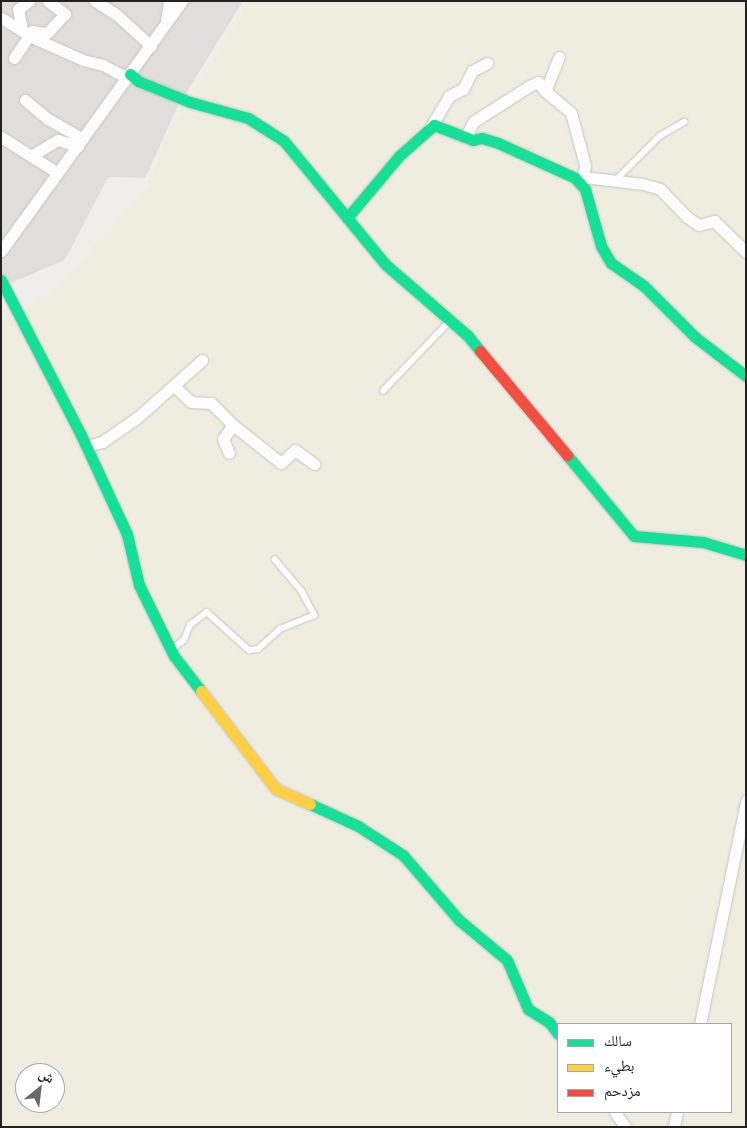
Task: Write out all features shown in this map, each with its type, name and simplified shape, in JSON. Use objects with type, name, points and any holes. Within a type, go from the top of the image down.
[{"type":"street","points":[[14,58],[25,32],[18,9],[29,1]]},
{"type":"street","points":[[47,33],[65,14],[48,1]]},
{"type":"street","points":[[95,1],[117,15],[151,46]]},
{"type":"street","points":[[165,27],[169,1]]},
{"type":"street","points":[[1,251],[182,1]]},
{"type":"street","points":[[1,18],[60,50],[103,65],[190,102],[248,118],[284,141],[385,264],[468,336],[634,536],[704,542],[746,555]]},
{"type":"street","points":[[25,32],[38,30],[47,33],[60,50]]},
{"type":"street","points":[[544,91],[559,57]]},
{"type":"street","points":[[347,218],[399,156],[430,128],[449,96],[462,89],[472,71],[487,63]]},
{"type":"street","points":[[466,136],[473,122],[538,82],[544,91],[571,113],[584,165],[583,181],[601,246],[611,263],[644,286],[695,337],[746,376]]},
{"type":"street","points":[[25,100],[80,142]]},
{"type":"street","points":[[430,128],[434,126],[498,143],[583,181],[644,184],[660,189],[687,217],[700,224],[714,221],[746,252]]},
{"type":"street","points":[[1,137],[58,173]]},
{"type":"street","points":[[31,156],[58,140],[80,142]]},
{"type":"street","points":[[1,280],[86,446],[127,534],[139,585],[171,650],[276,789],[358,826],[403,855],[459,920],[507,960],[528,1009],[549,1022],[557,1033]]},
{"type":"street","points":[[86,446],[116,433],[175,387],[202,360]]},
{"type":"street","points":[[175,387],[190,402],[211,403],[233,425],[281,463],[295,450],[314,464]]},
{"type":"street","points":[[229,454],[223,439],[233,425]]},
{"type":"street","points":[[700,1023],[746,801]]},
{"type":"street","points":[[615,1113],[625,1127]]},
{"type":"street","points":[[674,1127],[678,1113]]},
{"type":"lane","points":[[614,182],[660,136],[684,122]]},
{"type":"lane","points":[[383,391],[450,320]]},
{"type":"lane","points":[[171,650],[184,640],[190,625],[207,612],[249,650],[258,649],[280,629],[314,615],[306,599],[275,560]]},
{"type":"shaded area","points":[[1,1],[243,1],[178,106],[145,178],[108,177],[65,260],[1,287]]},
{"type":"shaded area","points":[[249,1],[746,1],[746,1127],[1,1127],[1,316],[48,297],[147,187],[170,128]]},
{"type":"traffic: fast","points":[[130,74],[138,81],[190,102],[248,118],[284,141],[385,264],[468,336],[480,351]]},
{"type":"traffic: fast","points":[[347,218],[399,156],[434,125],[473,140],[482,138],[498,143],[575,178],[585,189],[601,246],[611,263],[644,286],[695,337],[746,376]]},
{"type":"traffic: fast","points":[[1,280],[81,435],[127,534],[139,585],[174,656],[201,691]]},
{"type":"traffic: fast","points":[[567,455],[634,536],[703,542],[746,555]]},
{"type":"traffic: fast","points":[[310,804],[358,826],[403,855],[459,920],[507,960],[528,1009],[549,1022],[557,1033]]},
{"type":"traffic: slow","points":[[201,691],[276,789],[310,804]]},
{"type":"traffic: jam","points":[[480,351],[567,455]]}]
